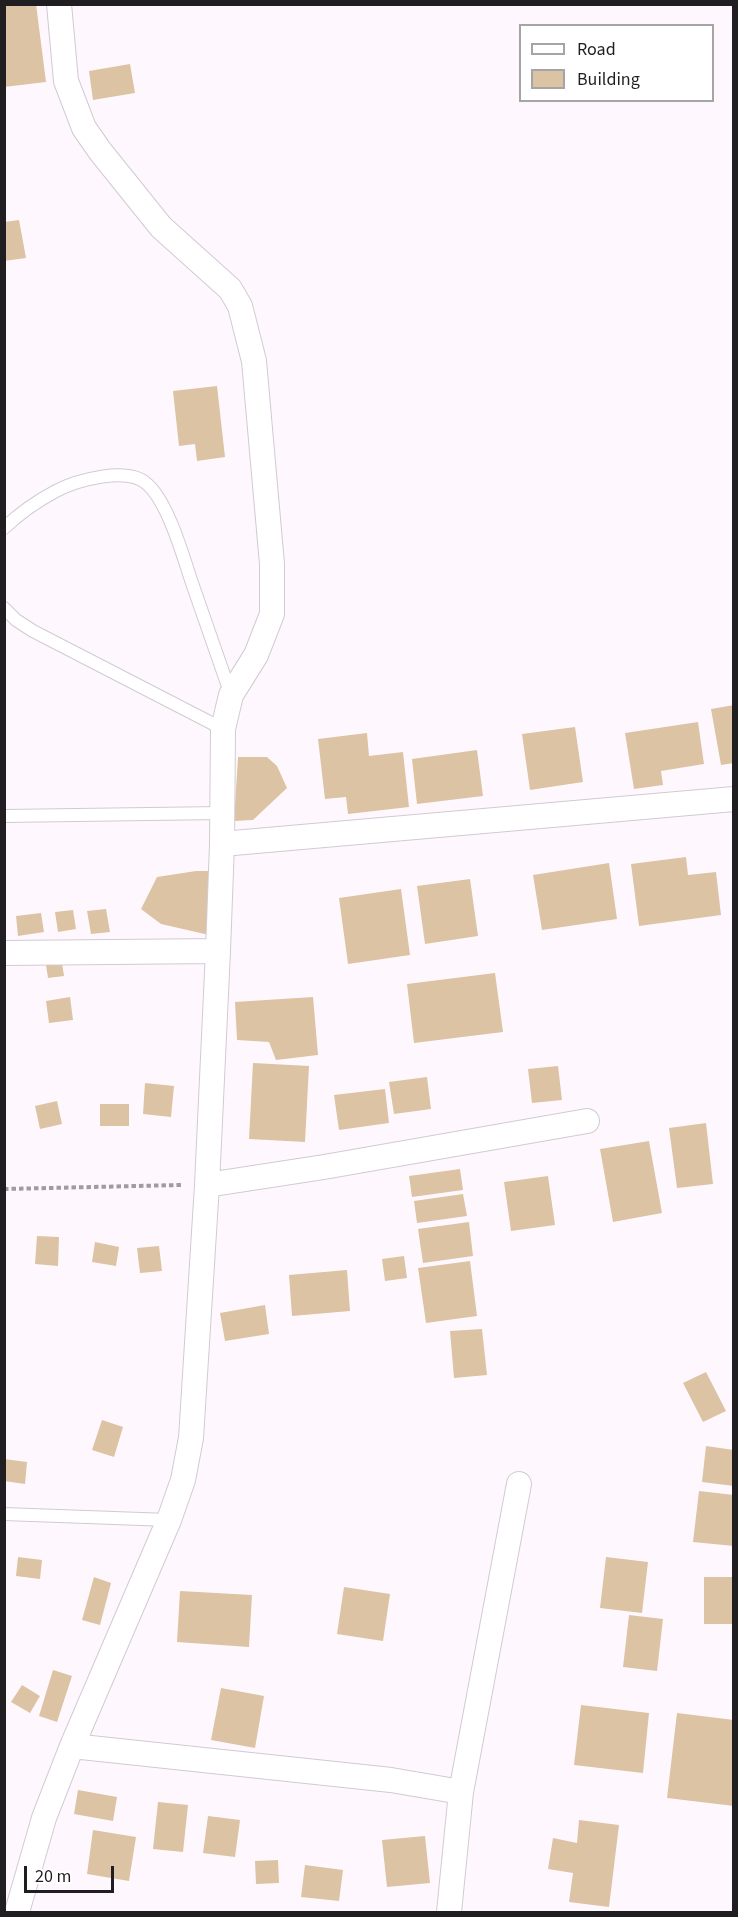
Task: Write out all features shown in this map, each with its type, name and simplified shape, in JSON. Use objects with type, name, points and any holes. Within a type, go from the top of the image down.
[{"type":"street","points":[[17,1912],[44,1818],[72,1746],[169,1520],[183,1480],[191,1438],[207,1185],[222,844],[223,729],[231,695],[256,655],[272,614],[272,564],[254,361],[240,306],[230,288],[161,227],[84,128],[66,81],[59,4]]},
{"type":"street","points":[[222,844],[734,799]]},
{"type":"street","points":[[4,952],[218,951]]},
{"type":"street","points":[[207,1185],[587,1121]]},
{"type":"street","points":[[449,1912],[460,1792],[519,1484]]},
{"type":"street","points":[[72,1746],[391,1780],[460,1792]]},
{"type":"lane","points":[[4,528],[34,503],[59,489],[112,475],[138,477],[148,484],[157,496],[180,547],[231,695]]},
{"type":"lane","points":[[4,608],[16,620],[33,631],[223,729]]},
{"type":"lane","points":[[4,816],[222,813]]},
{"type":"lane","points":[[4,1514],[169,1520]]},
{"type":"path","points":[[4,1190],[207,1185]]},
{"type":"building","points":[[36,4],[46,82],[4,87],[4,6]]},
{"type":"building","points":[[130,64],[135,93],[93,100],[89,71]]},
{"type":"building","points":[[19,220],[26,258],[4,261],[4,222]]},
{"type":"building","points":[[217,386],[225,457],[197,461],[195,444],[179,446],[173,391]]},
{"type":"building","points":[[734,705],[734,763],[721,765],[711,709]]},
{"type":"building","points":[[698,722],[704,764],[661,771],[663,785],[634,789],[625,733]]},
{"type":"building","points":[[575,727],[583,782],[530,790],[522,734]]},
{"type":"building","points":[[367,733],[369,756],[403,752],[409,807],[348,814],[346,797],[325,799],[318,739]]},
{"type":"building","points":[[477,750],[483,796],[417,804],[412,759]]},
{"type":"building","points":[[238,757],[267,757],[277,766],[287,788],[253,820],[234,821]]},
{"type":"building","points":[[686,857],[688,875],[716,872],[721,915],[639,926],[631,864]]},
{"type":"building","points":[[609,863],[617,919],[542,930],[533,875]]},
{"type":"building","points":[[196,871],[221,871],[218,937],[161,924],[141,909],[157,877]]},
{"type":"building","points":[[470,879],[478,936],[425,944],[417,886]]},
{"type":"building","points":[[401,889],[410,955],[348,964],[339,898]]},
{"type":"building","points":[[106,909],[110,932],[91,934],[87,911]]},
{"type":"building","points":[[73,910],[76,929],[58,932],[55,912]]},
{"type":"building","points":[[41,913],[44,932],[18,936],[16,916]]},
{"type":"building","points":[[62,963],[64,976],[48,978],[46,965]]},
{"type":"building","points":[[495,973],[503,1032],[414,1043],[407,984]]},
{"type":"building","points":[[70,997],[73,1020],[49,1023],[46,1001]]},
{"type":"building","points":[[313,997],[318,1055],[276,1060],[269,1042],[237,1040],[235,1002]]},
{"type":"building","points":[[253,1063],[309,1066],[305,1142],[249,1139]]},
{"type":"building","points":[[558,1066],[562,1100],[532,1103],[528,1069]]},
{"type":"building","points":[[427,1077],[431,1109],[394,1114],[389,1082]]},
{"type":"building","points":[[145,1083],[174,1086],[171,1117],[143,1114]]},
{"type":"building","points":[[385,1089],[389,1123],[339,1130],[334,1095]]},
{"type":"building","points":[[57,1101],[62,1124],[40,1129],[35,1106]]},
{"type":"building","points":[[100,1104],[129,1104],[129,1126],[100,1126]]},
{"type":"building","points":[[706,1123],[713,1184],[677,1188],[669,1128]]},
{"type":"building","points":[[649,1141],[662,1213],[613,1222],[600,1149]]},
{"type":"building","points":[[460,1169],[463,1190],[412,1197],[409,1176]]},
{"type":"building","points":[[548,1176],[555,1225],[511,1231],[504,1182]]},
{"type":"building","points":[[463,1194],[467,1216],[417,1223],[414,1201]]},
{"type":"building","points":[[469,1222],[473,1256],[423,1263],[418,1229]]},
{"type":"building","points":[[37,1236],[59,1237],[58,1266],[35,1264]]},
{"type":"building","points":[[95,1242],[119,1247],[116,1266],[92,1262]]},
{"type":"building","points":[[159,1246],[162,1271],[140,1273],[137,1248]]},
{"type":"building","points":[[404,1256],[407,1278],[385,1281],[382,1259]]},
{"type":"building","points":[[470,1261],[477,1316],[426,1323],[418,1268]]},
{"type":"building","points":[[347,1270],[350,1311],[292,1316],[289,1275]]},
{"type":"building","points":[[265,1305],[269,1334],[225,1341],[220,1313]]},
{"type":"building","points":[[482,1329],[487,1375],[454,1378],[450,1331]]},
{"type":"building","points":[[706,1372],[726,1411],[703,1422],[683,1383]]},
{"type":"building","points":[[102,1420],[123,1427],[114,1457],[92,1450]]},
{"type":"building","points":[[706,1446],[734,1450],[734,1486],[702,1482]]},
{"type":"building","points":[[4,1459],[27,1462],[25,1484],[4,1481]]},
{"type":"building","points":[[699,1491],[734,1495],[734,1546],[693,1542]]},
{"type":"building","points":[[18,1557],[42,1560],[40,1579],[16,1576]]},
{"type":"building","points":[[606,1557],[648,1562],[642,1613],[600,1608]]},
{"type":"building","points":[[94,1577],[111,1583],[100,1625],[82,1620]]},
{"type":"building","points":[[704,1577],[734,1577],[734,1624],[704,1624]]},
{"type":"building","points":[[344,1587],[390,1594],[383,1641],[337,1634]]},
{"type":"building","points":[[180,1591],[252,1595],[249,1647],[177,1642]]},
{"type":"building","points":[[629,1615],[663,1619],[657,1671],[623,1667]]},
{"type":"building","points":[[53,1670],[72,1676],[57,1722],[39,1716]]},
{"type":"building","points":[[22,1685],[40,1696],[30,1713],[11,1702]]},
{"type":"building","points":[[221,1688],[264,1696],[255,1748],[211,1740]]},
{"type":"building","points":[[581,1705],[649,1713],[643,1773],[574,1765]]},
{"type":"building","points":[[677,1713],[734,1720],[734,1806],[667,1798]]},
{"type":"building","points":[[78,1790],[117,1797],[113,1821],[74,1814]]},
{"type":"building","points":[[158,1802],[188,1805],[183,1852],[153,1849]]},
{"type":"building","points":[[208,1816],[240,1820],[235,1857],[203,1853]]},
{"type":"building","points":[[579,1820],[619,1825],[609,1907],[569,1902],[573,1873],[548,1869],[553,1838],[577,1843]]},
{"type":"building","points":[[93,1830],[136,1837],[129,1881],[87,1874]]},
{"type":"building","points":[[425,1836],[430,1883],[387,1887],[382,1840]]},
{"type":"building","points":[[278,1860],[279,1883],[256,1884],[255,1861]]},
{"type":"building","points":[[305,1865],[343,1870],[339,1901],[301,1897]]}]
